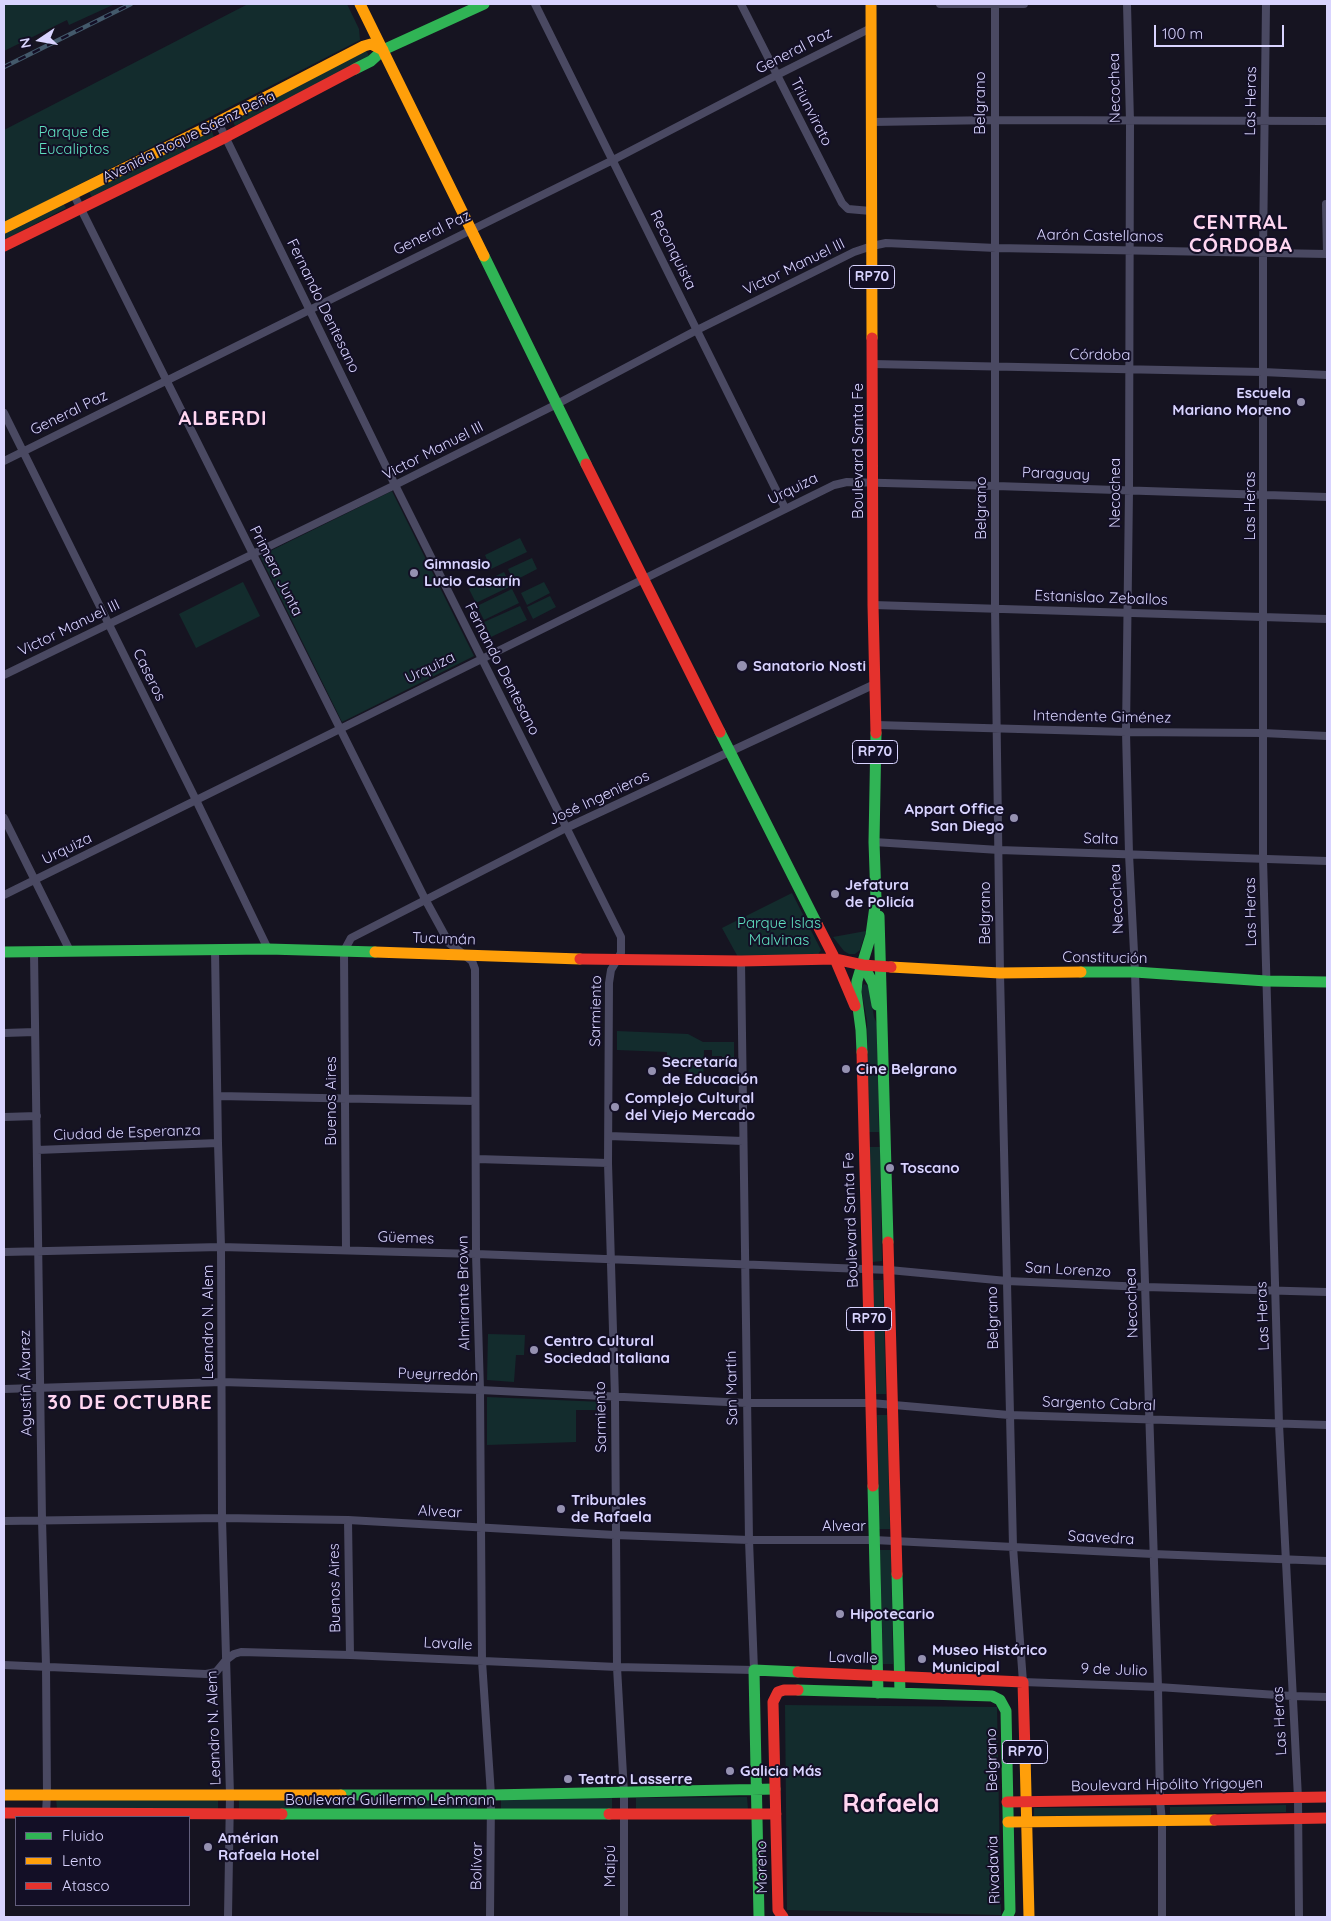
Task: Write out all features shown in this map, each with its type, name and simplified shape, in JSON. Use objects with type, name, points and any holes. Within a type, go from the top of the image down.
[{"type":"main road","points":[[360,4],[728,752],[835,959],[849,990],[860,1022]]},
{"type":"main road","name":"Avenida Roque Sáenz Peña","points":[[4,246],[226,137],[371,61],[384,50],[484,4]]},
{"type":"main road","name":"Boulevard Santa Fe","points":[[871,4],[873,605],[876,725],[874,842],[876,898],[882,966],[900,1694]]},
{"type":"main road","name":"Avenida Roque Sáenz Peña","points":[[4,228],[218,122],[364,46],[372,44],[384,50]]},
{"type":"main road","name":"Boulevard Santa Fe","points":[[876,898],[871,935],[857,981],[856,992],[860,1022],[864,1141],[878,1693]]},
{"type":"main road","name":"Tucumán","points":[[4,952],[268,949],[618,960],[740,961],[835,959],[863,965],[882,966]]},
{"type":"main road","points":[[863,965],[873,984],[883,1041]]},
{"type":"main road","name":"Constitución","points":[[882,966],[1000,973],[1135,972],[1266,981],[1327,982]]},
{"type":"main road","points":[[864,1141],[885,1141]]},
{"type":"main road","name":"Lavalle","points":[[754,1670],[899,1675]]},
{"type":"main road","name":"San Martín","points":[[754,1670],[758,1814]]},
{"type":"main road","name":"9 de Julio","points":[[899,1675],[1023,1682]]},
{"type":"main road","name":"Belgrano","points":[[1023,1682],[1027,1822]]},
{"type":"main road","points":[[776,1814],[772,1702],[778,1692],[784,1690],[900,1694]]},
{"type":"main road","name":"Belgrano","points":[[900,1694],[992,1696],[1000,1700],[1006,1711],[1008,1822]]},
{"type":"main road","name":"Boulevard Guillermo Lehmann","points":[[4,1795],[491,1795],[776,1789]]},
{"type":"main road","points":[[308,1794],[308,1814]]},
{"type":"main road","points":[[408,1815],[409,1794]]},
{"type":"main road","name":"Boulevard Hipólito Yrigoyen","points":[[1007,1802],[1327,1797]]},
{"type":"main road","name":"Boulevard Guillermo Lehmann","points":[[4,1813],[230,1815],[776,1814]]},
{"type":"main road","name":"Moreno","points":[[758,1814],[759,1917]]},
{"type":"main road","name":"Moreno","points":[[776,1814],[778,1910],[783,1917]]},
{"type":"main road","points":[[1008,1822],[1327,1818]]},
{"type":"main road","name":"Rivadavia","points":[[1007,1917],[1010,1911],[1008,1822]]},
{"type":"main road","name":"RP70","points":[[1027,1822],[1029,1917]]},
{"type":"street","name":"Reconquista","points":[[535,4],[785,508]]},
{"type":"street","name":"Triunvirato","points":[[741,4],[842,203],[848,209],[872,210]]},
{"type":"street","points":[[940,4],[1024,4]]},
{"type":"street","name":"Belgrano","points":[[995,4],[995,607],[1000,973],[1013,1547],[1023,1682]]},
{"type":"street","name":"Necochea","points":[[1127,4],[1130,122],[1126,732],[1128,854],[1135,972],[1146,1287],[1162,1821],[1162,1917]]},
{"type":"street","name":"Las Heras","points":[[1266,4],[1263,252],[1263,859],[1279,1424],[1298,1798],[1299,1917]]},
{"type":"street","name":"General Paz","points":[[4,461],[614,160],[871,28]]},
{"type":"street","points":[[872,122],[995,120],[1327,122]]},
{"type":"street","name":"Fernando Dentesano","points":[[218,122],[395,485],[621,937],[621,953],[618,960]]},
{"type":"street","name":"Primera Junta","points":[[73,193],[425,899],[449,942],[463,955]]},
{"type":"street","points":[[1326,204],[1327,254]]},
{"type":"street","name":"Aarón Castellanos","points":[[872,246],[886,244],[996,248],[1327,254]]},
{"type":"street","name":"Victor Manuel III","points":[[4,676],[108,623],[395,485],[557,404],[697,330],[854,252],[872,246]]},
{"type":"street","name":"Córdoba","points":[[872,364],[1327,375]]},
{"type":"street","name":"Caseros","points":[[4,413],[268,949]]},
{"type":"street","name":"Urquiza","points":[[4,895],[785,508],[834,485],[847,482],[873,483]]},
{"type":"street","name":"Paraguay","points":[[873,483],[1327,497]]},
{"type":"street","name":"Estanislao Zeballos","points":[[873,605],[1327,618]]},
{"type":"street","name":"José Ingenieros","points":[[344,951],[351,938],[566,828],[875,684]]},
{"type":"street","name":"Intendente Giménez","points":[[876,725],[1327,736]]},
{"type":"street","points":[[4,818],[70,951]]},
{"type":"street","name":"Salta","points":[[874,842],[999,850],[1327,861]]},
{"type":"street","name":"Leandro N. Alem","points":[[216,950],[221,1247],[222,1518],[230,1795],[228,1917]]},
{"type":"street","name":"Buenos Aires","points":[[344,951],[346,1250]]},
{"type":"street","name":"Agustín Álvarez","points":[[34,952],[42,1520],[46,1666],[46,1813]]},
{"type":"street","name":"Almirante Brown","points":[[463,955],[472,961],[475,968],[476,1254],[480,1390],[482,1661],[491,1815]]},
{"type":"street","name":"Sarmiento","points":[[618,960],[610,970],[609,983],[608,1163],[615,1398],[617,1667],[624,1815]]},
{"type":"street","name":"San Martín","points":[[740,961],[749,1540],[754,1670]]},
{"type":"street","points":[[4,1033],[36,1032]]},
{"type":"street","points":[[218,1096],[476,1101]]},
{"type":"street","name":"Ciudad de Esperanza","points":[[4,1117],[37,1116]]},
{"type":"street","points":[[609,1136],[743,1141]]},
{"type":"street","name":"Ciudad de Esperanza","points":[[37,1150],[218,1143]]},
{"type":"street","points":[[477,1159],[608,1163]]},
{"type":"street","name":"Güemes","points":[[4,1252],[221,1247],[476,1254],[867,1270]]},
{"type":"street","name":"San Lorenzo","points":[[867,1270],[889,1270],[1007,1281],[1327,1292]]},
{"type":"street","name":"Pueyrredón","points":[[4,1389],[222,1382],[480,1390],[747,1403],[871,1403]]},
{"type":"street","name":"Sargento Cabral","points":[[871,1403],[1009,1415],[1327,1425]]},
{"type":"street","name":"Alvear","points":[[4,1521],[222,1518],[348,1520],[615,1535],[749,1540],[874,1540]]},
{"type":"street","name":"Buenos Aires","points":[[348,1520],[350,1655]]},
{"type":"street","name":"Saavedra","points":[[874,1540],[1153,1554],[1327,1560]]},
{"type":"street","name":"Lavalle","points":[[4,1665],[206,1674],[216,1672],[226,1660],[234,1654],[241,1652],[617,1667],[754,1670]]},
{"type":"street","name":"9 de Julio","points":[[1023,1682],[1158,1687],[1327,1697]]},
{"type":"street","name":"Bolívar","points":[[490,1917],[491,1815]]},
{"type":"street","name":"Maipú","points":[[624,1815],[624,1917]]},
{"type":"green space","points":[[4,4],[115,4],[69,25],[67,20],[4,51]]},
{"type":"green space","name":"Parque de Eucaliptos","points":[[248,4],[347,4],[359,29],[360,40],[4,223],[4,130]]},
{"type":"green space","points":[[366,50],[370,58],[235,126],[231,117]]},
{"type":"green space","points":[[211,129],[214,137],[92,198],[88,189]]},
{"type":"green space","points":[[62,201],[66,208],[4,240],[4,230]]},
{"type":"green space","points":[[392,491],[474,656],[342,722],[260,556]]},
{"type":"green space","points":[[520,538],[527,552],[491,569],[485,555]]},
{"type":"green space","points":[[532,558],[537,569],[514,581],[508,569]]},
{"type":"green space","points":[[504,572],[511,586],[476,603],[469,589]]},
{"type":"green space","points":[[243,582],[260,616],[196,648],[179,614]]},
{"type":"green space","points":[[544,582],[550,593],[527,605],[521,593]]},
{"type":"green space","points":[[512,589],[519,603],[484,620],[477,606]]},
{"type":"green space","points":[[550,596],[556,607],[533,619],[527,607]]},
{"type":"green space","points":[[520,606],[527,620],[491,637],[484,622]]},
{"type":"green space","name":"Parque Islas Malvinas","points":[[792,893],[821,950],[817,956],[739,959],[722,928]]},
{"type":"green space","points":[[866,931],[860,950],[855,954],[849,954],[844,951],[833,937]]},
{"type":"green space","points":[[864,984],[869,986],[877,1024],[879,1132],[869,1132],[867,1021],[861,988]]},
{"type":"green space","points":[[617,1031],[688,1034],[703,1042],[734,1042],[734,1065],[722,1065],[722,1056],[712,1056],[712,1050],[704,1050],[703,1083],[688,1083],[689,1061],[667,1061],[667,1052],[617,1050]]},
{"type":"green space","points":[[869,1147],[880,1147],[882,1261],[872,1262]]},
{"type":"green space","points":[[873,1280],[883,1280],[886,1394],[876,1394]]},
{"type":"green space","points":[[488,1334],[525,1335],[524,1355],[516,1355],[514,1382],[487,1380]]},
{"type":"green space","points":[[487,1397],[603,1402],[603,1410],[576,1410],[576,1442],[487,1445]]},
{"type":"green space","points":[[877,1415],[887,1415],[890,1529],[879,1529]]},
{"type":"green space","points":[[880,1550],[891,1550],[893,1664],[883,1664]]},
{"type":"green space","points":[[785,1705],[997,1707],[1001,1915],[787,1910]]},
{"type":"green space","points":[[747,1797],[748,1809],[636,1809],[636,1798]]},
{"type":"green space","points":[[56,1798],[218,1799],[218,1810],[57,1809]]},
{"type":"green space","points":[[239,1798],[301,1799],[301,1810],[239,1809]]},
{"type":"green space","points":[[477,1798],[477,1810],[417,1810],[417,1799]]},
{"type":"green space","points":[[612,1798],[612,1810],[501,1810],[501,1799]]},
{"type":"green space","points":[[1286,1805],[1286,1812],[1170,1814],[1170,1807]]},
{"type":"green space","points":[[1034,1808],[1151,1808],[1151,1815],[1034,1816]]},
{"type":"railway","points":[[4,67],[131,4]]},
{"type":"traffic: fast","points":[[355,69],[371,61],[383,50],[484,4]]},
{"type":"traffic: fast","points":[[484,256],[586,464]]},
{"type":"traffic: fast","points":[[720,732],[817,924]]},
{"type":"traffic: fast","points":[[862,1052],[856,992],[857,981],[871,935],[876,899],[874,842],[876,733]]},
{"type":"traffic: fast","points":[[879,916],[888,1242]]},
{"type":"traffic: fast","points":[[4,952],[268,949],[375,952]]},
{"type":"traffic: fast","points":[[863,965],[873,983],[877,1005]]},
{"type":"traffic: fast","points":[[1081,972],[1135,972],[1266,981],[1327,982]]},
{"type":"traffic: fast","points":[[873,1486],[878,1693]]},
{"type":"traffic: fast","points":[[897,1574],[900,1693]]},
{"type":"traffic: fast","points":[[759,1917],[754,1670],[798,1672]]},
{"type":"traffic: fast","points":[[798,1690],[992,1696],[1000,1700],[1006,1711],[1010,1911],[1007,1917]]},
{"type":"traffic: fast","points":[[341,1795],[491,1795],[775,1789]]},
{"type":"traffic: fast","points":[[282,1814],[609,1814]]},
{"type":"traffic: slow","points":[[360,4],[484,256]]},
{"type":"traffic: slow","points":[[871,4],[872,338]]},
{"type":"traffic: slow","points":[[4,228],[218,122],[364,46],[371,44],[383,50]]},
{"type":"traffic: slow","points":[[375,952],[580,959]]},
{"type":"traffic: slow","points":[[891,967],[1000,973],[1081,972]]},
{"type":"traffic: slow","points":[[1025,1754],[1029,1917]]},
{"type":"traffic: slow","points":[[4,1795],[341,1795]]},
{"type":"traffic: slow","points":[[1008,1822],[1215,1820]]},
{"type":"traffic: jam","points":[[4,246],[226,137],[355,69]]},
{"type":"traffic: jam","points":[[872,338],[873,605],[876,733]]},
{"type":"traffic: jam","points":[[586,464],[720,732]]},
{"type":"traffic: jam","points":[[817,924],[835,959],[855,1006]]},
{"type":"traffic: jam","points":[[580,959],[741,961],[835,959],[863,965],[891,967]]},
{"type":"traffic: jam","points":[[862,1052],[873,1486]]},
{"type":"traffic: jam","points":[[888,1242],[897,1574]]},
{"type":"traffic: jam","points":[[798,1672],[1023,1682],[1025,1754]]},
{"type":"traffic: jam","points":[[783,1917],[778,1910],[773,1702],[778,1692],[798,1690]]},
{"type":"traffic: jam","points":[[1007,1802],[1327,1797]]},
{"type":"traffic: jam","points":[[4,1813],[282,1814]]},
{"type":"traffic: jam","points":[[609,1814],[776,1814]]},
{"type":"traffic: jam","points":[[1215,1820],[1327,1818]]},
{"type":"place","name":"Escuela Mariano Moreno","points":[[1301,402]]},
{"type":"place","name":"Gimnasio Lucio Casarín","points":[[414,573]]},
{"type":"place","name":"Sanatorio Nosti","points":[[742,666]]},
{"type":"place","name":"Appart Office San Diego","points":[[1014,818]]},
{"type":"place","name":"Jefatura de Policía","points":[[835,894]]},
{"type":"place","name":"Cine Belgrano","points":[[846,1069]]},
{"type":"place","name":"Secretaría de Educación","points":[[652,1071]]},
{"type":"place","name":"Complejo Cultural del Viejo Mercado","points":[[615,1107]]},
{"type":"place","name":"Toscano","points":[[890,1168]]},
{"type":"place","name":"Centro Cultural Sociedad Italiana","points":[[534,1350]]},
{"type":"place","name":"Tribunales de Rafaela","points":[[561,1509]]},
{"type":"place","name":"Hipotecario","points":[[840,1614]]},
{"type":"place","name":"Museo Histórico Municipal","points":[[922,1659]]},
{"type":"place","name":"Galicia Más","points":[[730,1771]]},
{"type":"place","name":"Teatro Lasserre","points":[[568,1779]]},
{"type":"place","name":"Amérian Rafaela Hotel","points":[[208,1847]]},
{"type":"district","name":"CENTRAL CÓRDOBA","points":[[1241,234]]},
{"type":"district","name":"ALBERDI","points":[[223,419]]},
{"type":"district","name":"30 DE OCTUBRE","points":[[130,1403]]},
{"type":"district","name":"Rafaela","points":[[891,1804]]}]
